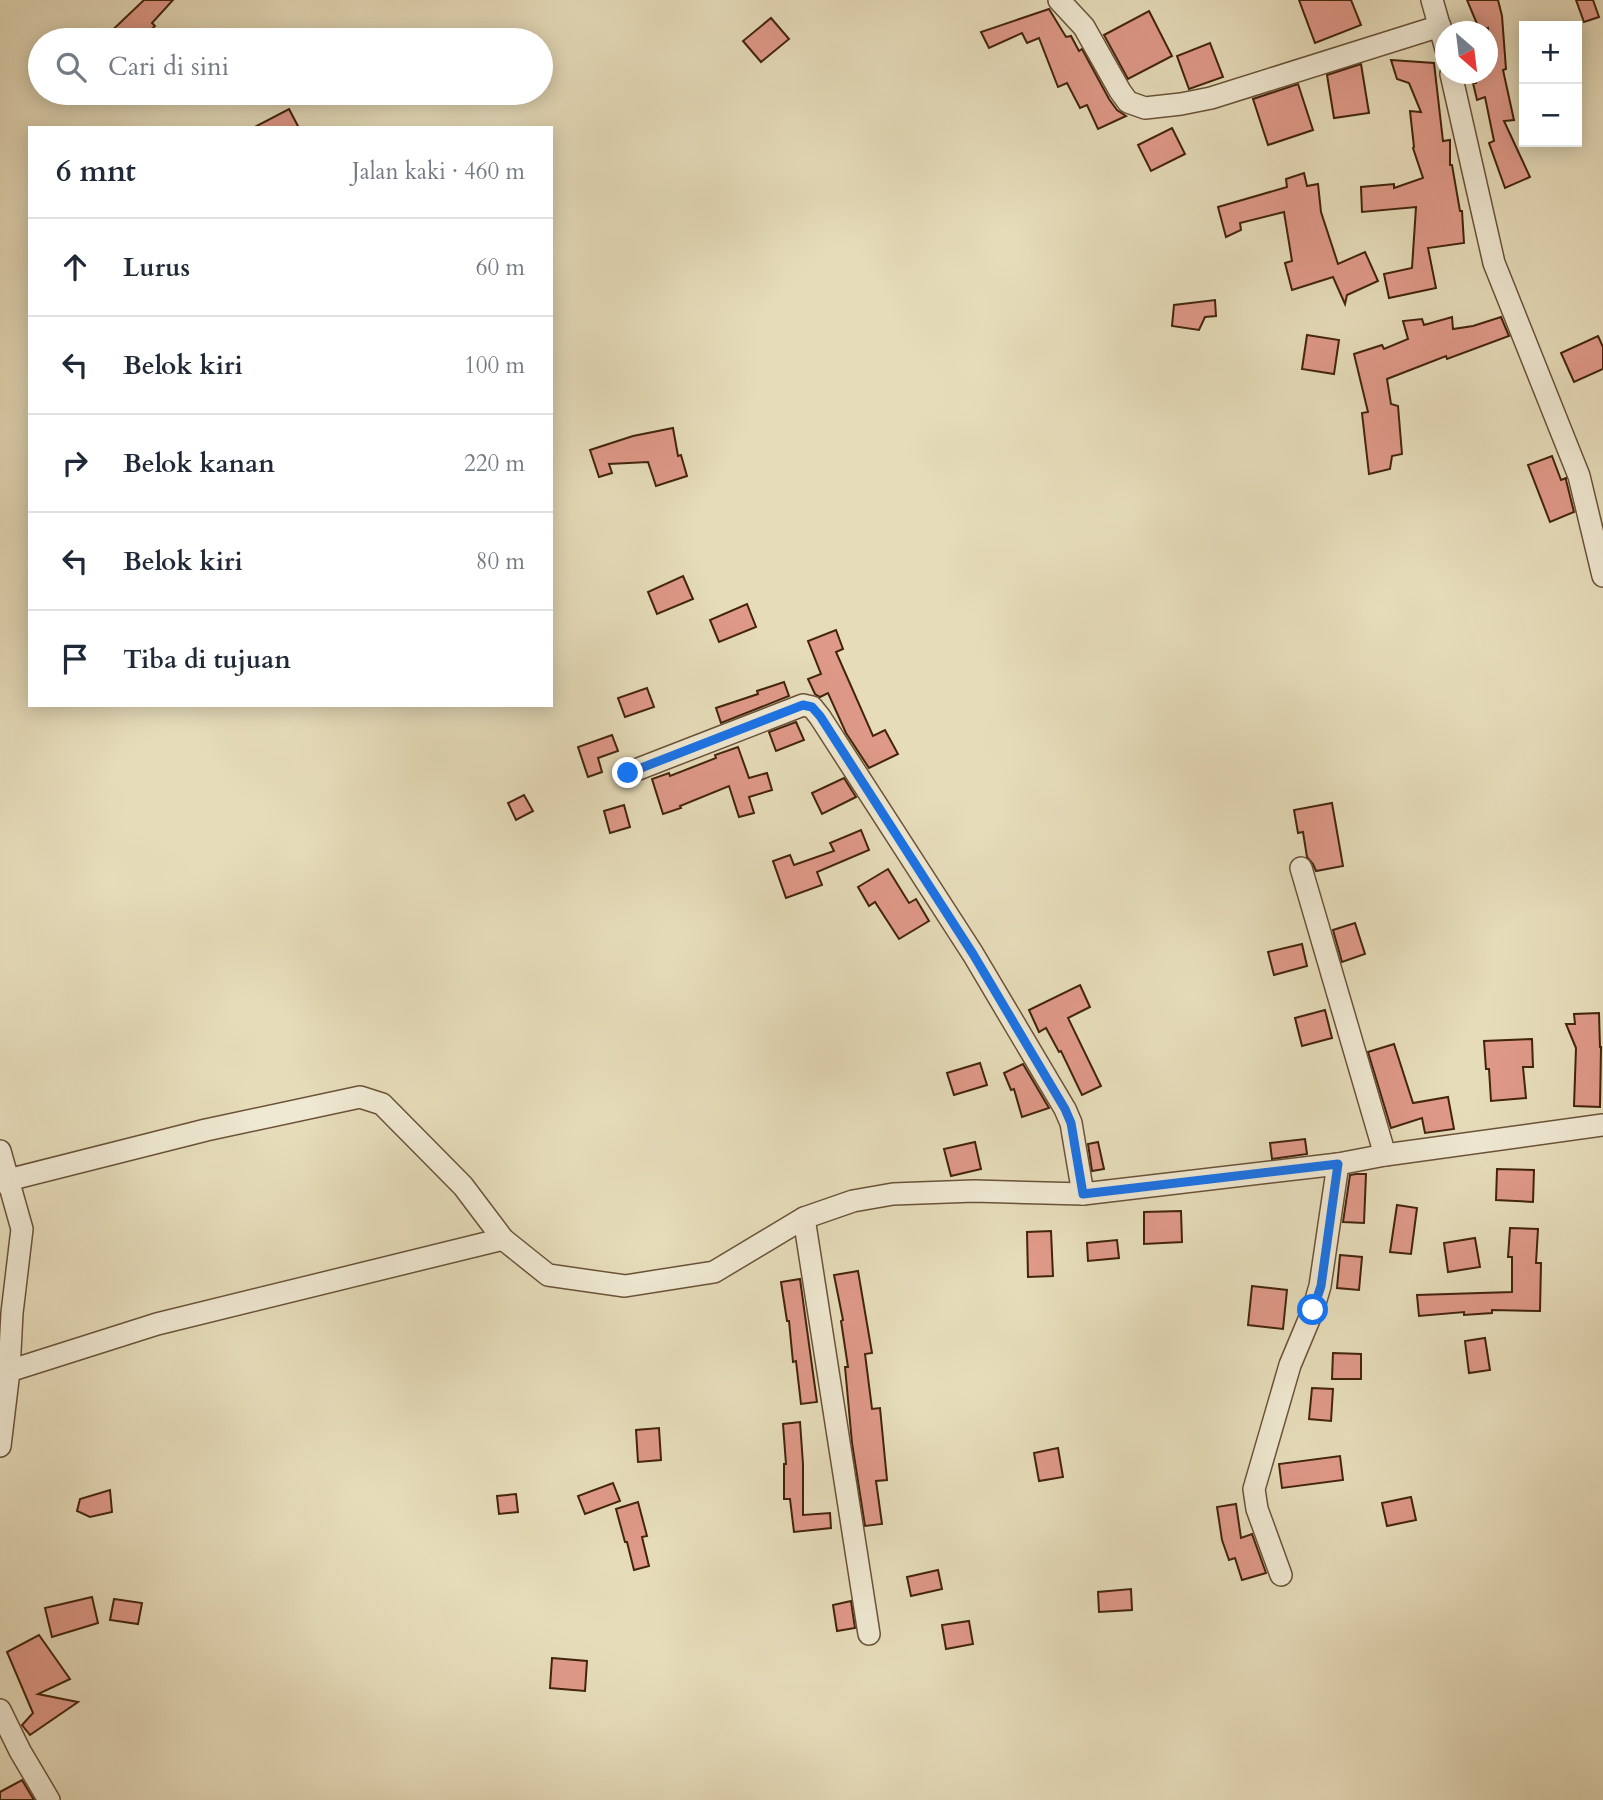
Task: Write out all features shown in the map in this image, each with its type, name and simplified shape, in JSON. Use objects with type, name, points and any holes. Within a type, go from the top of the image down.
[{"type":"street","points":[[1059,0],[1084,27],[1128,102],[1145,108],[1211,98],[1435,28]]},
{"type":"street","points":[[1432,0],[1438,21]]},
{"type":"street","points":[[1453,84],[1494,263],[1579,476],[1603,576]]},
{"type":"street","points":[[628,773],[803,705],[812,707],[973,954],[1065,1109],[1071,1123],[1083,1194]]},
{"type":"street","points":[[1301,869],[1385,1155]]},
{"type":"street","points":[[4,1181],[206,1130],[360,1097],[382,1104],[463,1186],[503,1239],[548,1275],[625,1286],[714,1272],[804,1218],[853,1202],[893,1194],[1005,1191],[1083,1194],[1338,1164],[1603,1125]]},
{"type":"street","points":[[0,1151],[4,1181],[22,1229],[0,1446]]},
{"type":"street","points":[[1281,1575],[1257,1509],[1254,1489],[1290,1365],[1321,1286],[1338,1164]]},
{"type":"street","points":[[804,1218],[869,1634]]},
{"type":"street","points":[[9,1371],[158,1324],[503,1239]]},
{"type":"street","points":[[0,1710],[49,1800]]},
{"type":"building","points":[[144,0],[173,0],[152,23],[155,26],[153,28],[115,28]]},
{"type":"building","points":[[1299,0],[1351,0],[1361,25],[1315,43]]},
{"type":"building","points":[[1467,0],[1498,0],[1502,16],[1506,69],[1503,70],[1514,120],[1504,121],[1530,177],[1505,188],[1489,143],[1494,141],[1485,97],[1477,100],[1473,84],[1498,84],[1498,21],[1476,21]]},
{"type":"building","points":[[1576,0],[1593,0],[1599,17],[1584,22]]},
{"type":"building","points":[[1049,9],[1066,37],[1071,36],[1079,51],[1082,49],[1109,99],[1117,110],[1126,116],[1098,129],[1087,105],[1080,108],[1067,83],[1058,87],[1039,38],[1027,43],[1022,33],[989,48],[981,32]]},
{"type":"building","points":[[1149,11],[1172,56],[1128,79],[1104,35]]},
{"type":"building","points":[[771,18],[789,39],[761,62],[743,41]]},
{"type":"building","points":[[1210,43],[1223,77],[1189,89],[1177,56]]},
{"type":"building","points":[[1391,60],[1434,63],[1443,141],[1450,140],[1450,165],[1462,211],[1464,243],[1428,248],[1436,288],[1389,298],[1384,274],[1412,268],[1416,207],[1362,212],[1361,187],[1394,184],[1394,188],[1423,178],[1413,148],[1410,111],[1421,112],[1409,83],[1397,79]]},
{"type":"building","points":[[1361,64],[1369,113],[1334,118],[1327,75]]},
{"type":"building","points":[[1298,84],[1313,130],[1268,145],[1253,99]]},
{"type":"building","points":[[289,109],[298,126],[257,126]]},
{"type":"building","points":[[1172,128],[1185,154],[1151,171],[1138,145]]},
{"type":"building","points":[[1304,173],[1307,186],[1318,184],[1321,212],[1338,264],[1365,252],[1378,281],[1347,295],[1345,304],[1333,277],[1292,290],[1285,263],[1292,261],[1284,212],[1240,223],[1241,230],[1226,237],[1218,207],[1287,187],[1286,179]]},
{"type":"building","points":[[1215,300],[1216,316],[1205,317],[1199,330],[1172,326],[1174,305]]},
{"type":"building","points":[[1452,317],[1453,329],[1501,317],[1509,336],[1387,379],[1391,404],[1398,406],[1402,454],[1392,456],[1390,469],[1369,474],[1362,413],[1368,412],[1354,354],[1382,345],[1384,349],[1408,339],[1403,321],[1422,319],[1424,325]]},
{"type":"building","points":[[1307,335],[1339,340],[1334,374],[1302,369]]},
{"type":"building","points":[[1598,336],[1603,347],[1603,369],[1574,382],[1561,353]]},
{"type":"building","points":[[673,428],[678,456],[681,455],[687,476],[656,486],[648,462],[609,464],[612,473],[599,477],[590,450],[633,436]]},
{"type":"building","points":[[1552,456],[1561,480],[1566,478],[1574,512],[1550,522],[1528,465]]},
{"type":"building","points":[[683,576],[693,599],[657,614],[648,592]]},
{"type":"building","points":[[747,604],[756,627],[719,642],[710,620]]},
{"type":"building","points":[[836,630],[843,649],[836,652],[873,736],[885,730],[898,754],[869,768],[846,733],[828,693],[820,697],[815,694],[808,679],[821,674],[808,641]]},
{"type":"building","points":[[784,682],[789,696],[721,723],[716,708]]},
{"type":"building","points":[[647,688],[654,707],[625,717],[618,698]]},
{"type":"building","points":[[796,722],[804,740],[776,751],[769,732]]},
{"type":"building","points":[[612,735],[618,751],[598,758],[602,772],[588,777],[578,747]]},
{"type":"building","points":[[738,747],[749,778],[767,773],[772,790],[749,797],[754,813],[739,817],[729,786],[663,814],[652,779],[669,773],[670,776]]},
{"type":"building","points":[[844,778],[856,797],[822,814],[812,793]]},
{"type":"building","points":[[524,795],[533,811],[516,820],[508,803]]},
{"type":"building","points":[[1332,803],[1343,866],[1316,871],[1307,857],[1303,832],[1298,833],[1294,810]]},
{"type":"building","points":[[624,805],[630,827],[610,833],[604,811]]},
{"type":"building","points":[[861,830],[869,850],[817,872],[822,885],[786,898],[773,861],[790,855],[794,865],[834,851],[830,843]]},
{"type":"building","points":[[888,869],[909,903],[916,899],[929,921],[899,939],[875,902],[869,906],[858,887]]},
{"type":"building","points":[[1355,923],[1365,954],[1342,962],[1333,930]]},
{"type":"building","points":[[1302,944],[1307,966],[1274,975],[1268,952]]},
{"type":"building","points":[[1080,985],[1090,1007],[1068,1018],[1101,1086],[1082,1095],[1061,1051],[1059,1052],[1046,1028],[1039,1032],[1029,1010]]},
{"type":"building","points":[[1325,1010],[1332,1038],[1302,1046],[1295,1018]]},
{"type":"building","points":[[1599,1013],[1600,1107],[1574,1106],[1576,1048],[1566,1024],[1575,1024],[1574,1014]]},
{"type":"building","points":[[1532,1039],[1533,1067],[1523,1067],[1526,1098],[1491,1101],[1484,1041]]},
{"type":"building","points":[[1394,1044],[1413,1103],[1448,1097],[1454,1129],[1425,1133],[1422,1118],[1391,1128],[1368,1052]]},
{"type":"building","points":[[980,1063],[987,1085],[954,1095],[947,1073]]},
{"type":"building","points":[[1023,1064],[1049,1108],[1022,1117],[1014,1089],[1011,1090],[1004,1073]]},
{"type":"building","points":[[1305,1139],[1307,1154],[1272,1159],[1270,1143]]},
{"type":"building","points":[[975,1142],[981,1169],[951,1176],[944,1149]]},
{"type":"building","points":[[1098,1142],[1104,1169],[1092,1171],[1088,1144]]},
{"type":"building","points":[[1497,1169],[1534,1170],[1533,1202],[1496,1200]]},
{"type":"building","points":[[1366,1174],[1364,1223],[1343,1222],[1350,1175]]},
{"type":"building","points":[[1397,1205],[1417,1208],[1411,1254],[1390,1252]]},
{"type":"building","points":[[1181,1211],[1182,1242],[1144,1244],[1144,1212]]},
{"type":"building","points":[[1510,1228],[1538,1229],[1536,1263],[1541,1263],[1540,1311],[1492,1310],[1492,1313],[1464,1315],[1464,1312],[1419,1316],[1417,1295],[1512,1292],[1512,1257],[1508,1257]]},
{"type":"building","points":[[1051,1231],[1053,1276],[1028,1277],[1027,1232]]},
{"type":"building","points":[[1475,1238],[1480,1267],[1448,1272],[1444,1243]]},
{"type":"building","points":[[1117,1240],[1119,1258],[1088,1261],[1087,1243]]},
{"type":"building","points":[[1340,1255],[1362,1257],[1359,1290],[1337,1288]]},
{"type":"building","points":[[858,1271],[872,1353],[865,1354],[872,1409],[880,1408],[887,1480],[876,1481],[882,1524],[865,1526],[852,1443],[843,1320],[834,1275]]},
{"type":"building","points":[[800,1279],[817,1402],[801,1404],[781,1282]]},
{"type":"building","points":[[1252,1286],[1287,1290],[1283,1329],[1248,1325]]},
{"type":"building","points":[[1485,1338],[1490,1370],[1469,1373],[1465,1341]]},
{"type":"building","points":[[1333,1353],[1361,1354],[1361,1379],[1332,1379]]},
{"type":"building","points":[[1312,1388],[1333,1389],[1331,1421],[1309,1419]]},
{"type":"building","points":[[800,1422],[803,1515],[830,1513],[831,1528],[794,1532],[790,1499],[784,1499],[786,1464],[783,1424]]},
{"type":"building","points":[[659,1428],[661,1460],[638,1462],[636,1430]]},
{"type":"building","points":[[1058,1448],[1063,1477],[1039,1481],[1034,1453]]},
{"type":"building","points":[[1340,1456],[1343,1480],[1282,1488],[1279,1464]]},
{"type":"building","points":[[613,1483],[620,1501],[585,1514],[578,1496]]},
{"type":"building","points":[[110,1490],[112,1512],[90,1517],[77,1511],[80,1499]]},
{"type":"building","points":[[516,1494],[518,1512],[499,1514],[497,1496]]},
{"type":"building","points":[[1411,1497],[1416,1520],[1387,1526],[1382,1503]]},
{"type":"building","points":[[638,1502],[647,1536],[642,1537],[649,1566],[634,1570],[616,1509]]},
{"type":"building","points":[[1236,1504],[1241,1538],[1252,1534],[1266,1573],[1242,1580],[1235,1558],[1229,1560],[1222,1540],[1217,1507]]},
{"type":"building","points":[[938,1570],[942,1589],[911,1596],[907,1577]]},
{"type":"building","points":[[1131,1589],[1132,1610],[1099,1612],[1098,1592]]},
{"type":"building","points":[[92,1597],[98,1623],[52,1637],[45,1608]]},
{"type":"building","points":[[114,1599],[142,1603],[138,1624],[110,1620]]},
{"type":"building","points":[[851,1601],[855,1628],[837,1631],[833,1605]]},
{"type":"building","points":[[969,1621],[973,1644],[946,1649],[942,1625]]},
{"type":"building","points":[[39,1635],[70,1679],[38,1694],[78,1702],[30,1735],[22,1725],[33,1713],[7,1652]]},
{"type":"building","points":[[552,1658],[587,1661],[585,1691],[550,1688]]},
{"type":"building","points":[[22,1780],[34,1800],[0,1800],[0,1792]]},
{"type":"route","points":[[628,773],[803,705],[812,707],[973,954],[1065,1109],[1071,1123],[1083,1194],[1338,1164],[1321,1286],[1313,1310]]}]
